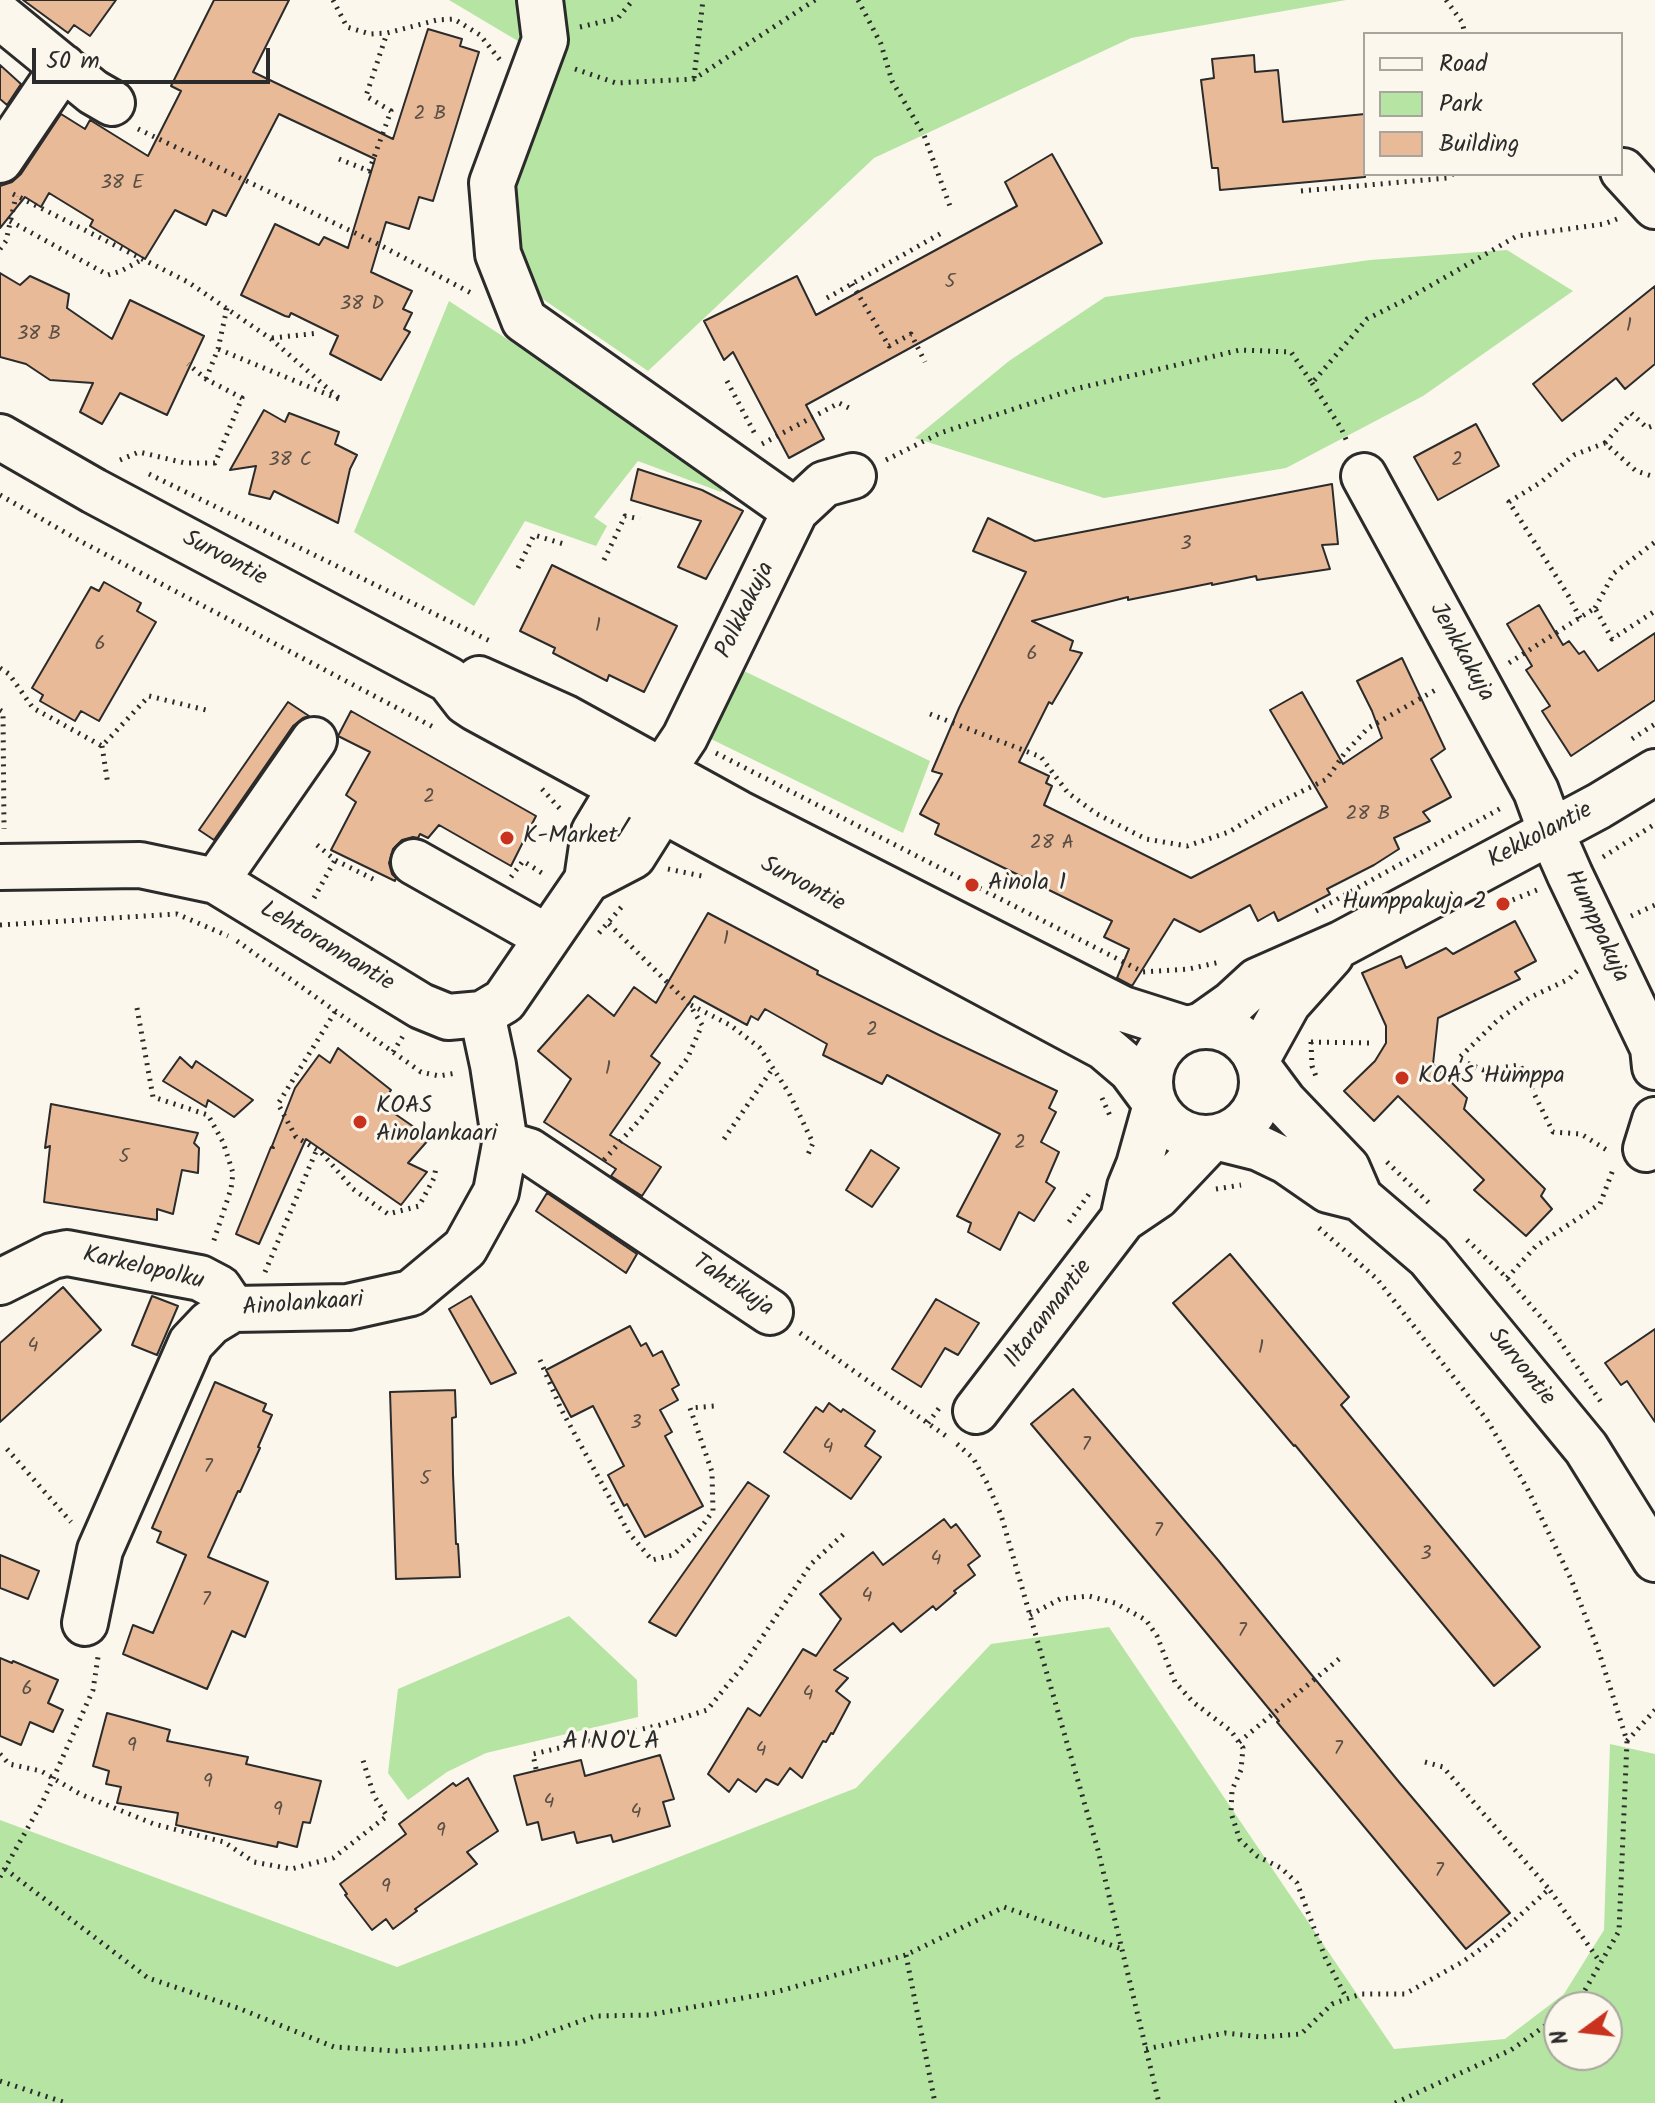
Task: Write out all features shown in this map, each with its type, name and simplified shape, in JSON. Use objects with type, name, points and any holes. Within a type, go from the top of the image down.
[{"type":"street","points":[[541,6],[545,40],[492,183],[498,254],[524,320],[795,511]]},
{"type":"street","points":[[0,16],[93,92],[112,103]]},
{"type":"street","points":[[8,182],[63,67]]},
{"type":"street","points":[[1623,171],[1654,204]]},
{"type":"street","name":"Survontie","points":[[0,437],[94,491],[449,680],[466,702],[621,787]]},
{"type":"street","name":"Polkkakuja","points":[[662,790],[795,511],[824,484],[853,476]]},
{"type":"street","name":"Jenkkakuja","points":[[1364,476],[1536,791],[1551,832]]},
{"type":"street","name":"Survontie","points":[[449,680],[477,678],[564,717],[662,790],[1104,1047],[1131,1070],[1153,1102]]},
{"type":"street","points":[[216,881],[314,740]]},
{"type":"street","name":"Kekkolantie","points":[[1194,1028],[1232,1004],[1257,981],[1328,928],[1551,832],[1599,806],[1642,756]]},
{"type":"street","points":[[482,1014],[504,1001],[533,929],[561,874],[594,832],[621,787],[662,790],[633,856],[561,874]]},
{"type":"street","name":"Survontie","points":[[662,790],[738,813],[1123,1009],[1194,1028]]},
{"type":"street","name":"Humppakuja","points":[[1551,832],[1653,1048],[1655,1067]]},
{"type":"street","name":"Lehtorannantie","points":[[2,849],[140,865],[216,881],[421,1006],[448,1017],[482,1014]]},
{"type":"street","points":[[396,872],[533,929]]},
{"type":"street","name":"Kekkolantie","points":[[1259,1065],[1328,928]]},
{"type":"street","name":"Ainolankaari","points":[[92,1638],[100,1550],[191,1343],[210,1323],[233,1309],[348,1307],[411,1293],[465,1248],[496,1192],[505,1144],[482,1014]]},
{"type":"street","points":[[1215,1027],[1240,1037],[1250,1047],[1259,1065],[1262,1088],[1258,1105],[1248,1120],[1235,1131],[1215,1138],[1194,1138],[1178,1132],[1164,1122],[1153,1102],[1149,1081],[1152,1064],[1160,1049],[1172,1037],[1194,1028],[1215,1027]]},
{"type":"street","name":"Survontie","points":[[1259,1065],[1284,1102],[1347,1168],[1360,1198],[1429,1257],[1586,1448],[1655,1559]]},
{"type":"street","name":"Iltarannantie","points":[[1123,1219],[1153,1102]]},
{"type":"street","name":"Survontie","points":[[1215,1138],[1259,1148],[1286,1161],[1328,1190],[1360,1198]]},
{"type":"street","name":"Iltarannantie","points":[[964,1426],[1123,1219],[1157,1196],[1215,1138]]},
{"type":"street","name":"Tahtikuja","points":[[505,1144],[529,1151],[770,1312]]},
{"type":"street","name":"Karkelopolku","points":[[0,1282],[52,1256],[67,1253],[200,1278],[219,1288],[233,1309]]},
{"type":"path","points":[[333,0],[347,27],[370,34],[454,19],[480,35],[504,67],[535,67],[616,83],[694,79],[815,0]]},
{"type":"path","points":[[541,6],[580,27],[618,18],[633,0]]},
{"type":"path","points":[[694,79],[703,0]]},
{"type":"path","points":[[858,0],[881,44],[892,81],[924,135],[951,209]]},
{"type":"path","points":[[1446,0],[1462,22],[1464,32]]},
{"type":"path","points":[[339,159],[369,171],[391,111],[366,96],[387,33]]},
{"type":"path","points":[[112,103],[138,129],[376,243],[524,320]]},
{"type":"path","points":[[1301,191],[1450,176]]},
{"type":"path","points":[[0,249],[6,241],[10,221],[8,182]]},
{"type":"path","points":[[8,182],[188,282],[271,339],[341,400],[218,349]]},
{"type":"path","points":[[1312,383],[1367,319],[1517,236],[1604,224],[1654,204]]},
{"type":"path","points":[[10,221],[108,275],[143,259]]},
{"type":"path","points":[[827,298],[945,231]]},
{"type":"path","points":[[852,284],[889,346],[911,334],[925,362]]},
{"type":"path","points":[[206,379],[218,349],[227,308]]},
{"type":"path","points":[[271,339],[319,333]]},
{"type":"path","points":[[853,476],[940,433],[1060,394],[1240,350],[1291,352],[1341,428],[1364,476]]},
{"type":"path","points":[[120,460],[139,452],[185,463],[215,463],[242,398],[206,379],[188,364]]},
{"type":"path","points":[[727,381],[762,444],[839,403],[853,410]]},
{"type":"path","points":[[1580,618],[1509,502],[1541,482],[1574,455],[1605,443],[1631,413],[1647,428],[1655,425]]},
{"type":"path","points":[[1605,443],[1636,471],[1655,477]]},
{"type":"path","points":[[604,560],[625,516],[640,519]]},
{"type":"path","points":[[518,568],[534,535],[567,545]]},
{"type":"path","points":[[1503,667],[1595,608],[1614,573],[1655,542]]},
{"type":"path","points":[[1595,608],[1612,639],[1655,611]]},
{"type":"path","points":[[0,668],[9,674],[33,708],[102,746]]},
{"type":"path","points":[[930,714],[1041,757],[1068,793],[1097,814],[1146,839],[1187,846],[1229,832],[1266,809],[1327,779],[1344,754],[1368,728],[1444,686]]},
{"type":"path","points":[[102,746],[149,696],[210,711]]},
{"type":"path","points":[[0,710],[3,712],[2,849]]},
{"type":"path","points":[[1642,756],[1655,724]]},
{"type":"path","points":[[102,746],[108,785]]},
{"type":"path","points":[[1328,928],[1493,812],[1536,791]]},
{"type":"path","points":[[317,845],[335,860],[396,872]]},
{"type":"path","points":[[307,910],[335,860]]},
{"type":"path","points":[[523,861],[561,874],[533,929]]},
{"type":"path","points":[[1628,917],[1655,905]]},
{"type":"path","points":[[580,1185],[642,1117],[687,1059],[702,1025],[690,1005],[608,923]]},
{"type":"path","points":[[1507,1278],[1536,1246],[1600,1204],[1617,1157],[1581,1134],[1553,1132],[1520,1065],[1483,1070],[1458,1059],[1499,1019],[1529,998],[1569,979],[1585,964]]},
{"type":"path","points":[[690,1005],[730,1025],[760,1048],[789,1093],[813,1143],[806,1159]]},
{"type":"path","points":[[137,1008],[153,1097],[208,1115],[223,1142],[233,1173],[231,1189],[200,1278]]},
{"type":"path","points":[[335,1012],[278,1104],[296,1137],[321,1152],[353,1189],[388,1214],[419,1206],[436,1168]]},
{"type":"path","points":[[1311,1042],[1370,1043]]},
{"type":"path","points":[[724,1139],[773,1068]]},
{"type":"path","points":[[457,1073],[460,1087]]},
{"type":"path","points":[[277,1277],[263,1277],[317,1149]]},
{"type":"path","points":[[1166,1186],[1185,1201],[1212,1189],[1255,1184]]},
{"type":"path","points":[[1317,1226],[1377,1279],[1487,1420],[1527,1488],[1571,1579],[1598,1649],[1627,1741],[1619,1931],[1584,1991]]},
{"type":"path","name":"Tahtikuja","points":[[770,1312],[964,1426],[973,1458],[1001,1515],[1098,1850],[1159,2103]]},
{"type":"path","points":[[540,1360],[561,1409],[629,1533],[652,1560],[673,1555],[697,1533],[713,1511],[712,1472],[690,1408],[715,1406]]},
{"type":"path","points":[[7,1449],[100,1550]]},
{"type":"path","points":[[536,1769],[533,1754],[660,1725],[707,1710],[743,1666],[811,1564],[847,1531]]},
{"type":"path","points":[[1030,1615],[1060,1599],[1089,1596],[1115,1603],[1146,1620],[1157,1636],[1175,1682],[1193,1702],[1231,1731],[1243,1748],[1241,1770],[1232,1790],[1231,1813],[1240,1840],[1257,1856],[1281,1868],[1297,1883],[1325,1957],[1347,1999]]},
{"type":"path","points":[[0,1877],[43,1801],[93,1690],[92,1638]]},
{"type":"path","points":[[1239,1742],[1339,1659]]},
{"type":"path","points":[[1627,1741],[1655,1710]]},
{"type":"path","points":[[0,1754],[9,1764],[41,1771],[80,1794],[154,1824],[224,1842],[254,1862],[291,1869],[333,1858],[387,1816],[374,1796],[362,1757]]},
{"type":"path","points":[[1425,1762],[1443,1767],[1549,1889],[1600,1963]]},
{"type":"path","points":[[5,1869],[148,1978],[238,2008],[334,2047],[397,2051],[519,2043],[595,2016],[649,2015],[776,1992],[906,1955],[1004,1907],[1122,1949]]},
{"type":"path","points":[[1146,2049],[1225,2033],[1261,2037],[1301,2034],[1332,2004],[1361,1994],[1405,1994],[1464,1961],[1493,1940],[1549,1889]]},
{"type":"path","points":[[906,1955],[935,2103]]},
{"type":"path","points":[[1395,2103],[1511,2050],[1543,2027]]},
{"type":"path","points":[[0,2081],[66,2103]]},
{"type":"green space","points":[[449,0],[1346,0],[1131,38],[874,158],[648,371],[477,254],[533,50]]},
{"type":"green space","points":[[1507,250],[1573,291],[1423,396],[1286,468],[1104,498],[915,438],[1009,361],[1105,297],[1370,260]]},
{"type":"green space","points":[[449,301],[730,485],[721,492],[638,461],[594,517],[607,526],[596,546],[525,521],[474,606],[354,532]]},
{"type":"green space","points":[[742,670],[930,761],[903,833],[707,737]]},
{"type":"green space","points":[[569,1616],[637,1680],[638,1717],[486,1753],[447,1772],[408,1800],[388,1773],[398,1689]]},
{"type":"green space","points":[[1109,1627],[1394,2049],[1505,2039],[1543,2010],[1543,2071],[1623,2071],[1623,1991],[1566,1991],[1604,1930],[1610,1744],[1655,1754],[1655,2103],[0,2103],[0,1820],[397,1967],[856,1788],[991,1644]]},
{"type":"building","points":[[23,0],[116,0],[90,36],[74,25],[68,33]]},
{"type":"building","points":[[214,0],[289,0],[253,72],[393,139],[428,29],[462,39],[460,46],[479,52],[433,201],[419,197],[409,229],[386,222],[371,272],[412,291],[403,309],[412,313],[404,329],[410,332],[381,380],[330,354],[338,336],[291,313],[289,317],[285,316],[241,295],[275,224],[319,245],[324,237],[348,248],[375,159],[279,114],[226,216],[213,210],[206,225],[175,210],[145,259],[90,226],[93,220],[49,193],[41,207],[25,197],[0,228],[0,186],[12,182],[21,174],[61,114],[85,129],[90,120],[148,156],[181,91],[171,86]]},
{"type":"building","points":[[1254,55],[1255,72],[1278,70],[1283,122],[1363,114],[1365,177],[1220,190],[1218,168],[1212,168],[1201,80],[1214,78],[1212,59]]},
{"type":"building","points":[[0,65],[21,84],[7,105],[0,99]]},
{"type":"building","points":[[1052,154],[1102,243],[806,405],[824,439],[789,458],[733,352],[724,360],[704,321],[797,276],[816,315],[1017,206],[1005,182]]},
{"type":"building","points":[[0,273],[20,285],[30,276],[69,294],[67,308],[112,339],[130,300],[204,336],[167,415],[120,393],[102,424],[80,412],[93,383],[50,380],[26,364],[0,357]]},
{"type":"building","points":[[1655,286],[1655,364],[1625,389],[1616,378],[1562,421],[1533,384]]},
{"type":"building","points":[[264,410],[285,422],[289,413],[339,432],[335,444],[357,455],[350,469],[338,523],[274,491],[270,499],[249,494],[256,466],[230,470]]},
{"type":"building","points":[[1476,424],[1499,466],[1438,500],[1414,457]]},
{"type":"building","points":[[638,469],[702,490],[743,511],[706,579],[678,567],[701,521],[631,500]]},
{"type":"building","points":[[1332,484],[1338,544],[1322,545],[1330,569],[1257,580],[1256,576],[1128,600],[1128,597],[1032,621],[1073,641],[1070,650],[1082,653],[1052,704],[1049,702],[1019,762],[1049,776],[1046,783],[1052,786],[1044,805],[1191,878],[1327,807],[1270,710],[1302,692],[1343,764],[1382,738],[1357,681],[1402,658],[1445,749],[1431,759],[1451,797],[1423,812],[1430,821],[1394,838],[1399,849],[1327,889],[1330,894],[1278,921],[1274,912],[1258,921],[1250,905],[1200,932],[1174,919],[1132,986],[1117,978],[1129,949],[1104,937],[1112,921],[935,834],[939,824],[920,814],[942,774],[932,771],[959,708],[1026,572],[973,551],[988,518],[1035,541]]},
{"type":"building","points":[[552,565],[677,626],[644,692],[609,675],[607,681],[553,653],[555,648],[520,631]]},
{"type":"building","points":[[104,582],[141,603],[137,611],[156,622],[99,721],[81,711],[75,721],[40,701],[43,695],[32,688],[91,587],[99,591]]},
{"type":"building","points":[[1539,605],[1563,645],[1569,641],[1579,654],[1584,651],[1598,671],[1655,633],[1655,700],[1571,756],[1542,711],[1550,706],[1526,670],[1532,666],[1507,624]]},
{"type":"building","points":[[288,702],[309,716],[293,726],[214,840],[199,830]]},
{"type":"building","points":[[351,711],[536,816],[511,866],[439,825],[428,838],[420,834],[418,838],[402,840],[393,849],[389,863],[395,881],[331,850],[356,802],[346,795],[370,752],[338,736]]},
{"type":"building","points":[[708,913],[818,971],[817,974],[1057,1091],[1049,1108],[1056,1112],[1041,1142],[1059,1152],[1046,1182],[1055,1188],[1034,1221],[1019,1212],[1000,1250],[968,1232],[971,1223],[957,1216],[1000,1134],[887,1075],[882,1084],[823,1055],[827,1044],[765,1009],[758,1020],[751,1016],[747,1025],[694,996],[651,1056],[660,1063],[610,1135],[661,1167],[642,1196],[611,1176],[616,1169],[544,1122],[571,1079],[538,1051],[588,995],[614,1016],[634,987],[656,1003]]},
{"type":"building","name":"KOAS Humppa","points":[[1515,921],[1536,961],[1515,972],[1520,979],[1438,1018],[1433,1064],[1467,1098],[1464,1109],[1545,1189],[1541,1196],[1552,1209],[1526,1236],[1474,1190],[1484,1180],[1398,1096],[1374,1121],[1344,1091],[1375,1061],[1386,1043],[1386,1026],[1362,973],[1401,956],[1406,968],[1446,948],[1453,954]]},
{"type":"building","name":"KOAS Ainolankaari","points":[[338,1048],[391,1090],[382,1105],[430,1138],[408,1163],[427,1172],[401,1205],[306,1139],[259,1244],[236,1234],[271,1147],[274,1148],[272,1146],[295,1088],[319,1055],[330,1063]]},
{"type":"building","points":[[180,1057],[192,1068],[196,1061],[253,1100],[234,1117],[208,1100],[206,1107],[163,1081]]},
{"type":"building","points":[[51,1104],[198,1133],[194,1143],[199,1148],[198,1173],[182,1170],[173,1214],[157,1209],[157,1220],[44,1202],[50,1146],[45,1148]]},
{"type":"building","points":[[871,1150],[899,1168],[872,1207],[846,1190]]},
{"type":"building","points":[[547,1193],[637,1254],[626,1273],[536,1211]]},
{"type":"building","points":[[1230,1254],[1349,1397],[1341,1405],[1540,1647],[1494,1686],[1173,1303]]},
{"type":"building","points":[[63,1287],[101,1330],[0,1422],[0,1343]]},
{"type":"building","points":[[152,1296],[178,1306],[157,1355],[132,1345]]},
{"type":"building","points":[[471,1296],[516,1373],[491,1384],[449,1309]]},
{"type":"building","points":[[936,1299],[979,1323],[958,1355],[945,1348],[921,1387],[892,1369]]},
{"type":"building","points":[[630,1326],[641,1346],[646,1343],[653,1356],[662,1351],[679,1385],[672,1389],[678,1400],[660,1410],[672,1432],[665,1436],[703,1506],[645,1537],[608,1475],[624,1466],[593,1406],[571,1417],[546,1370]]},
{"type":"building","points":[[1655,1329],[1655,1422],[1627,1381],[1621,1385],[1605,1363]]},
{"type":"building","points":[[215,1382],[266,1404],[263,1411],[272,1415],[260,1448],[208,1557],[268,1582],[245,1637],[232,1631],[207,1689],[123,1654],[133,1625],[153,1633],[186,1555],[157,1542],[161,1532],[152,1528]]},
{"type":"building","points":[[1073,1389],[1510,1913],[1466,1949],[1031,1424]]},
{"type":"building","points":[[455,1390],[453,1474],[460,1577],[396,1579],[390,1392]]},
{"type":"building","points":[[829,1403],[875,1431],[865,1446],[881,1457],[851,1499],[784,1452],[816,1407],[823,1412]]},
{"type":"building","points":[[748,1482],[769,1496],[676,1636],[649,1622]]},
{"type":"building","points":[[944,1519],[951,1528],[956,1524],[980,1556],[968,1565],[975,1575],[936,1610],[933,1606],[901,1632],[893,1623],[834,1670],[848,1678],[836,1691],[850,1702],[833,1734],[826,1742],[823,1741],[802,1778],[790,1768],[778,1785],[766,1779],[756,1792],[738,1779],[729,1792],[708,1774],[748,1708],[760,1716],[803,1649],[816,1656],[841,1619],[820,1594],[873,1552],[883,1565]]},
{"type":"building","points":[[0,1555],[39,1571],[28,1599],[0,1588]]},
{"type":"building","points":[[0,1658],[58,1680],[48,1703],[63,1710],[53,1732],[30,1722],[21,1745],[0,1736]]},
{"type":"building","points":[[107,1713],[170,1730],[167,1741],[248,1757],[246,1764],[321,1781],[310,1823],[303,1822],[297,1847],[278,1842],[277,1847],[176,1825],[178,1813],[117,1803],[121,1787],[106,1784],[109,1771],[93,1766]]},
{"type":"building","points":[[660,1755],[674,1799],[663,1802],[670,1826],[613,1842],[611,1835],[577,1843],[574,1832],[542,1840],[538,1822],[527,1825],[514,1776],[581,1760],[585,1776]]},
{"type":"building","points":[[468,1778],[498,1831],[467,1852],[477,1864],[393,1929],[386,1919],[372,1930],[340,1884],[406,1834],[399,1824],[453,1783],[456,1786]]},
{"type":"place","name":"K-Market","points":[[507,838]]},
{"type":"place","name":"Ainola 1","points":[[972,885]]},
{"type":"place","name":"Humppakuja 2","points":[[1503,904]]},
{"type":"place","name":"KOAS Humppa","points":[[1402,1078]]},
{"type":"place","name":"KOAS Ainolankaari","points":[[360,1122]]},
{"type":"district","name":"AINOLA","points":[[612,1744]]}]
